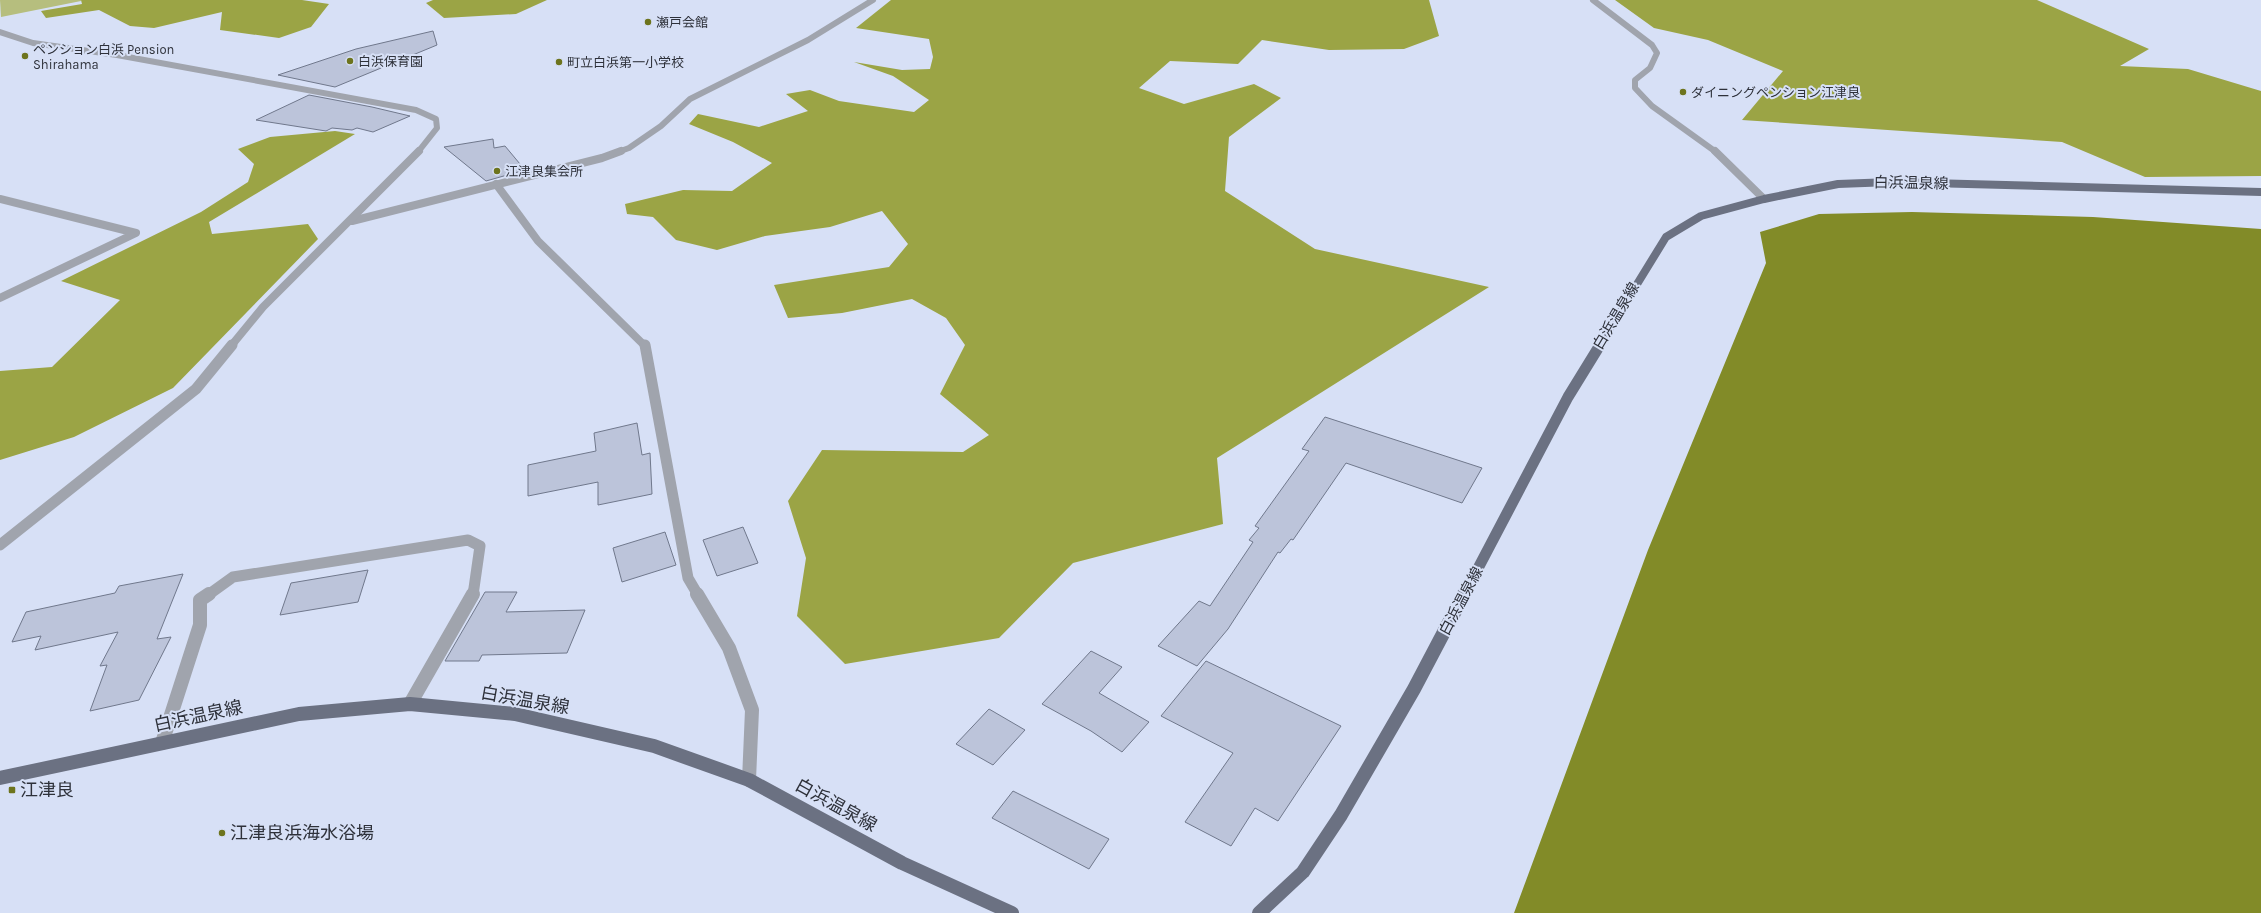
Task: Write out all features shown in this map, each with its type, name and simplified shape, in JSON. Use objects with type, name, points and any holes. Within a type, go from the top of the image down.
[{"type":"main road","name":"白浜温泉線","points":[[1259,913],[1303,872],[1341,815],[1414,689],[1568,397],[1666,237],[1701,216],[1764,199],[1838,184],[1891,182],[2261,192]]},
{"type":"main road","name":"白浜温泉線","points":[[0,778],[299,714],[410,704],[515,714],[654,746],[749,780],[902,862],[1012,913]]},
{"type":"street","points":[[351,221],[602,158],[629,148],[662,126],[690,99],[808,40],[873,0]]},
{"type":"street","points":[[1593,0],[1652,45],[1657,53],[1650,68],[1635,80],[1635,88],[1652,106],[1714,150],[1764,199]]},
{"type":"street","points":[[0,32],[33,43],[116,55],[378,102],[416,110],[436,119],[436,128],[412,159],[263,307],[196,389],[0,545]]},
{"type":"street","points":[[496,184],[538,241],[645,344],[660,433],[688,578],[729,648],[752,710],[749,780]]},
{"type":"street","points":[[0,199],[136,233],[0,298]]},
{"type":"street","points":[[162,743],[200,625],[200,600],[233,578],[468,540],[480,546],[473,596],[410,704]]},
{"type":"shaded area","points":[[0,0],[81,0],[81,1],[1,17]]},
{"type":"shaded area","points":[[81,0],[302,0],[329,4],[311,27],[279,38],[220,30],[222,12],[154,28],[130,26],[99,10],[46,18],[41,11],[82,4]]},
{"type":"shaded area","points":[[433,0],[547,0],[516,14],[444,18],[426,3]]},
{"type":"shaded area","points":[[891,0],[1429,0],[1439,36],[1404,49],[1329,50],[1262,40],[1238,64],[1170,61],[1139,88],[1184,104],[1254,84],[1281,98],[1229,137],[1225,191],[1315,249],[1489,287],[1217,458],[1223,524],[1073,563],[999,638],[845,664],[797,616],[806,558],[788,501],[822,450],[963,452],[989,435],[940,394],[965,345],[946,318],[912,299],[842,313],[788,318],[774,285],[889,267],[908,244],[882,211],[830,227],[765,236],[717,250],[676,240],[653,217],[627,214],[625,204],[683,190],[732,191],[772,163],[733,142],[689,124],[698,114],[759,127],[808,111],[786,94],[810,90],[839,101],[914,112],[929,100],[893,76],[854,62],[902,70],[930,69],[933,57],[929,39],[856,28]]},
{"type":"shaded area","points":[[1615,0],[2037,0],[2149,49],[2120,66],[2188,69],[2261,91],[2261,176],[2145,177],[2062,142],[1742,120],[1783,71],[1708,40],[1654,28]]},
{"type":"shaded area","points":[[335,131],[355,134],[209,222],[212,234],[308,224],[318,239],[173,388],[74,437],[0,460],[0,371],[52,367],[120,300],[61,281],[201,212],[248,182],[254,164],[238,149],[270,137]]},
{"type":"shaded area","points":[[1912,212],[2093,217],[2261,229],[2261,913],[1514,913],[1648,550],[1766,263],[1760,232],[1819,214]]},
{"type":"building","points":[[433,31],[437,45],[335,87],[278,75],[356,49]]},
{"type":"building","points":[[309,95],[410,116],[373,132],[357,128],[352,130],[332,128],[326,131],[256,120]]},
{"type":"building","points":[[493,139],[494,148],[505,146],[525,170],[486,181],[444,147]]},
{"type":"building","points":[[1325,417],[1482,468],[1462,503],[1346,463],[1293,540],[1291,539],[1280,553],[1278,552],[1228,629],[1197,666],[1158,646],[1199,601],[1210,606],[1253,542],[1249,540],[1259,528],[1255,526],[1309,451],[1302,449]]},
{"type":"building","points":[[637,423],[642,455],[650,453],[652,494],[598,505],[598,482],[528,496],[528,465],[596,451],[594,433]]},
{"type":"building","points":[[743,527],[758,563],[717,576],[703,540]]},
{"type":"building","points":[[665,532],[676,565],[622,582],[613,548]]},
{"type":"building","points":[[368,570],[358,602],[280,615],[291,583]]},
{"type":"building","points":[[183,574],[157,639],[171,637],[139,700],[90,711],[107,665],[100,666],[118,632],[35,650],[41,636],[12,642],[26,612],[115,593],[119,586]]},
{"type":"building","points":[[485,592],[517,592],[506,612],[585,610],[567,653],[482,655],[479,661],[445,661]]},
{"type":"building","points":[[1091,651],[1122,667],[1099,693],[1149,722],[1122,752],[1091,731],[1042,704]]},
{"type":"building","points":[[1206,661],[1341,726],[1278,821],[1255,808],[1231,846],[1185,822],[1233,753],[1161,716]]},
{"type":"building","points":[[989,709],[1025,730],[993,765],[956,744]]},
{"type":"building","points":[[1013,791],[1109,839],[1089,869],[992,818]]},
{"type":"place","name":"瀬戸会館","points":[[648,22]]},
{"type":"place","name":"ペンション白浜 Pension Shirahama","points":[[25,56]]},
{"type":"place","name":"白浜保育園","points":[[350,61]]},
{"type":"place","name":"町立白浜第一小学校","points":[[559,62]]},
{"type":"place","name":"ダイニングペンション江津良","points":[[1683,92]]},
{"type":"place","name":"江津良集会所","points":[[497,171]]},
{"type":"place","name":"江津良","points":[[12,790]]},
{"type":"place","name":"江津良浜海水浴場","points":[[222,833]]}]
